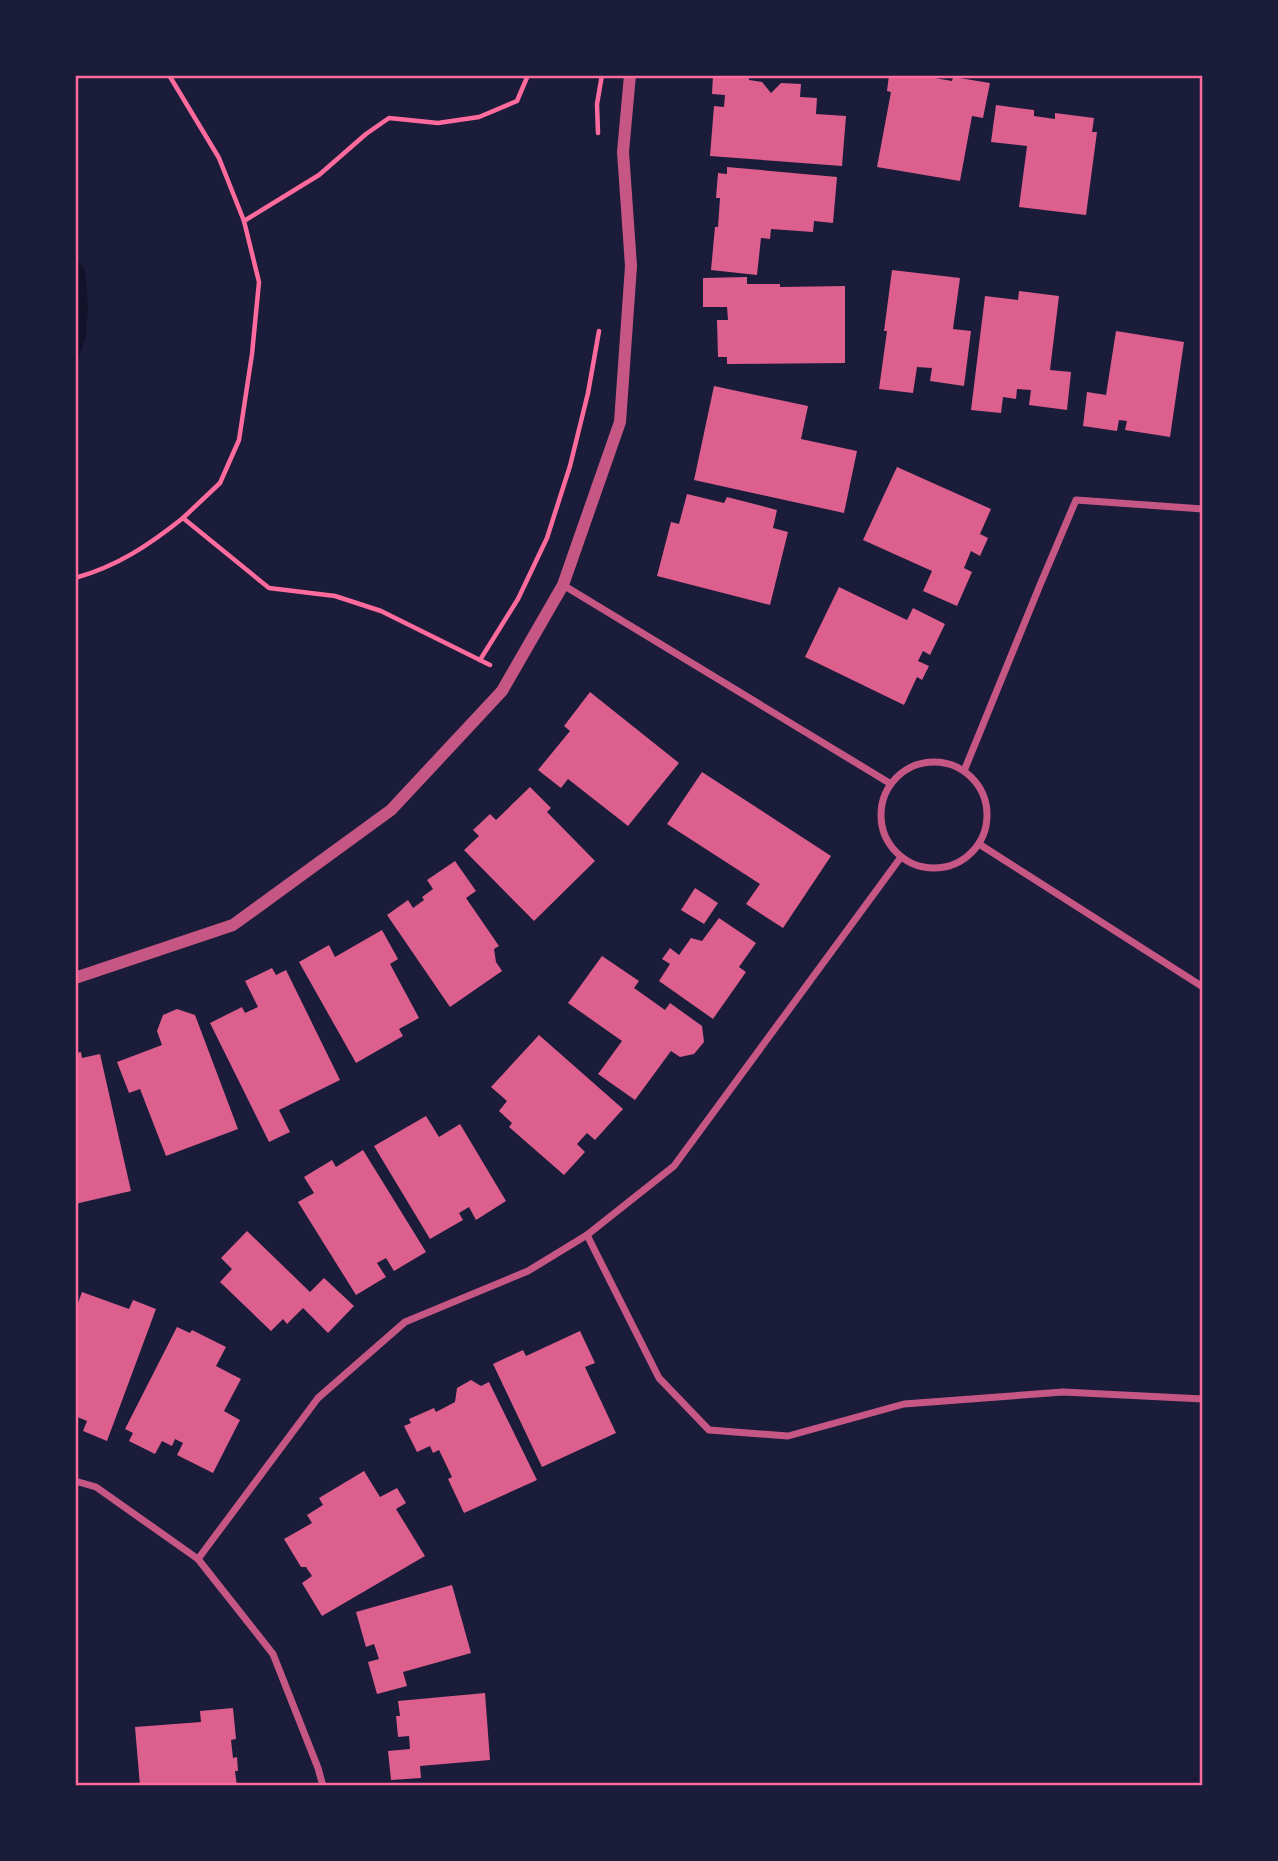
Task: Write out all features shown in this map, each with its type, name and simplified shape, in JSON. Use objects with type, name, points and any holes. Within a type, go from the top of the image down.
[{"type":"street","points":[[75,978],[233,925],[391,810],[502,691],[563,585],[620,422],[631,266],[623,152],[630,75]]},
{"type":"street","points":[[964,771],[1076,500],[1203,509]]},
{"type":"street","points":[[563,585],[891,784]]},
{"type":"street","points":[[925,763],[946,763],[964,771],[979,786],[987,804],[987,825],[979,844],[968,857],[935,869],[917,866],[901,857],[888,842],[881,822],[882,802],[891,784],[906,770],[925,763]]},
{"type":"street","points":[[979,844],[1203,987]]},
{"type":"street","points":[[198,1559],[318,1398],[405,1322],[528,1271],[587,1235],[674,1166],[901,857]]},
{"type":"street","points":[[587,1235],[659,1378],[709,1430],[788,1436],[904,1404],[1063,1392],[1203,1399]]},
{"type":"street","points":[[75,1480],[96,1487],[198,1559],[273,1654],[323,1786]]},
{"type":"path","points":[[75,578],[100,571],[141,550],[183,518],[220,483],[239,440],[259,282],[244,221],[219,158],[169,75]]},
{"type":"path","points":[[244,221],[319,175],[366,134],[389,118],[438,123],[479,117],[517,101],[528,75]]},
{"type":"path","points":[[598,145],[597,104],[602,75]]},
{"type":"path","points":[[480,660],[518,599],[547,538],[570,466],[588,393],[600,323]]},
{"type":"path","points":[[183,518],[269,587],[335,596],[381,611],[511,675]]},
{"type":"shaded area","points":[[75,257],[85,270],[88,306],[86,335],[75,371]]},
{"type":"building","points":[[713,75],[749,75],[749,80],[762,82],[771,93],[781,83],[801,84],[800,97],[817,98],[816,114],[846,116],[842,166],[710,156],[714,106],[724,107],[725,95],[712,94]]},
{"type":"building","points":[[889,75],[936,75],[935,78],[952,81],[953,77],[990,83],[983,118],[972,116],[960,181],[877,167],[891,92],[887,91]]},
{"type":"building","points":[[996,105],[1034,110],[1034,116],[1055,119],[1055,113],[1094,118],[1092,132],[1097,132],[1086,215],[1019,207],[1027,146],[991,142]]},
{"type":"building","points":[[727,167],[837,177],[833,223],[814,221],[813,232],[771,229],[770,239],[761,238],[757,275],[711,270],[715,227],[718,227],[718,173],[727,174]]},
{"type":"building","points":[[892,270],[960,278],[953,329],[971,331],[964,386],[930,381],[932,368],[917,367],[913,393],[879,389]]},
{"type":"building","points":[[747,277],[747,284],[780,284],[780,287],[845,286],[845,363],[727,364],[727,357],[718,357],[717,320],[728,320],[727,307],[703,307],[703,278]]},
{"type":"building","points":[[1019,291],[1059,296],[1050,370],[1071,372],[1067,410],[1029,405],[1031,390],[1017,389],[1016,399],[1003,397],[1001,413],[971,410],[985,296],[1018,300]]},
{"type":"building","points":[[1116,331],[1184,342],[1170,437],[1125,430],[1127,421],[1119,420],[1117,431],[1083,426],[1087,392],[1106,395]]},
{"type":"building","points":[[714,386],[808,406],[801,439],[857,451],[844,513],[694,480]]},
{"type":"building","points":[[897,467],[991,509],[980,534],[988,538],[980,556],[971,551],[964,568],[972,572],[957,606],[923,591],[932,571],[863,540]]},
{"type":"building","points":[[687,494],[724,503],[727,497],[777,510],[773,528],[788,532],[770,605],[657,576],[671,522],[679,524]]},
{"type":"building","points":[[839,587],[907,620],[913,608],[945,624],[930,655],[923,651],[918,661],[929,666],[922,680],[917,677],[904,705],[805,657]]},
{"type":"building","points":[[590,692],[679,763],[628,826],[568,779],[561,788],[538,770],[570,731],[564,726]]},
{"type":"building","points":[[702,772],[831,856],[783,928],[746,904],[760,884],[667,824]]},
{"type":"building","points":[[530,787],[551,808],[547,812],[595,861],[534,921],[464,850],[479,836],[473,830],[490,814],[496,820]]},
{"type":"building","points":[[455,861],[476,891],[466,898],[499,946],[494,949],[496,962],[502,971],[450,1007],[387,915],[408,900],[413,908],[424,900],[422,897],[433,889],[427,880]]},
{"type":"building","points":[[695,888],[718,903],[704,924],[681,910]]},
{"type":"building","points":[[719,918],[756,943],[739,967],[746,972],[713,1019],[659,981],[670,964],[662,959],[670,948],[679,955],[691,938],[702,941]]},
{"type":"building","points":[[382,930],[398,959],[390,964],[419,1018],[399,1029],[403,1036],[356,1063],[299,962],[329,945],[335,957]]},
{"type":"building","points":[[602,956],[639,981],[634,988],[665,1010],[670,1003],[702,1026],[704,1042],[694,1054],[680,1057],[671,1051],[635,1100],[598,1074],[622,1041],[568,1003]]},
{"type":"building","points":[[272,968],[276,975],[286,970],[340,1080],[279,1110],[290,1132],[269,1142],[210,1023],[242,1007],[245,1013],[258,1007],[245,981]]},
{"type":"building","points":[[177,1009],[195,1015],[238,1129],[166,1156],[140,1089],[129,1093],[117,1062],[162,1045],[157,1031],[163,1015]]},
{"type":"building","points":[[539,1035],[623,1109],[595,1140],[587,1133],[577,1144],[585,1152],[564,1175],[509,1127],[512,1123],[499,1111],[507,1101],[491,1087]]},
{"type":"building","points":[[81,1052],[82,1058],[100,1054],[131,1191],[75,1204],[75,1053]]},
{"type":"building","points":[[426,1116],[439,1137],[460,1124],[506,1201],[476,1220],[469,1207],[459,1213],[463,1220],[430,1239],[374,1146]]},
{"type":"building","points":[[363,1150],[426,1252],[394,1271],[386,1258],[377,1263],[386,1277],[356,1295],[298,1202],[314,1193],[304,1177],[332,1160],[336,1167]]},
{"type":"building","points":[[247,1231],[310,1292],[324,1278],[354,1306],[328,1333],[303,1308],[287,1324],[283,1319],[271,1331],[220,1282],[232,1269],[221,1258]]},
{"type":"building","points":[[82,1292],[129,1309],[133,1300],[156,1309],[107,1441],[83,1431],[87,1421],[75,1416],[75,1311]]},
{"type":"building","points":[[177,1327],[190,1333],[192,1330],[226,1347],[216,1366],[241,1379],[224,1411],[240,1420],[213,1473],[177,1455],[183,1443],[175,1439],[172,1446],[162,1441],[155,1454],[129,1441],[133,1433],[125,1429]]},
{"type":"building","points":[[580,1331],[595,1363],[585,1367],[616,1433],[542,1467],[493,1364],[523,1350],[526,1356]]},
{"type":"building","points":[[471,1380],[481,1386],[489,1382],[537,1480],[464,1513],[448,1479],[452,1477],[439,1450],[433,1453],[430,1446],[417,1452],[404,1426],[411,1423],[409,1419],[434,1408],[436,1412],[455,1402],[457,1388]]},
{"type":"building","points":[[364,1471],[380,1497],[397,1488],[406,1503],[396,1509],[425,1556],[322,1616],[302,1583],[312,1576],[306,1567],[301,1567],[284,1539],[312,1523],[307,1515],[323,1505],[319,1498]]},
{"type":"building","points":[[452,1585],[471,1653],[403,1672],[407,1686],[377,1694],[368,1662],[379,1659],[374,1644],[366,1647],[356,1612]]},
{"type":"building","points":[[485,1693],[490,1760],[420,1766],[421,1778],[391,1780],[388,1751],[410,1749],[409,1736],[398,1737],[398,1701]]},
{"type":"building","points":[[233,1708],[236,1739],[231,1740],[233,1758],[237,1757],[237,1786],[140,1786],[135,1727],[201,1722],[200,1711]]}]
